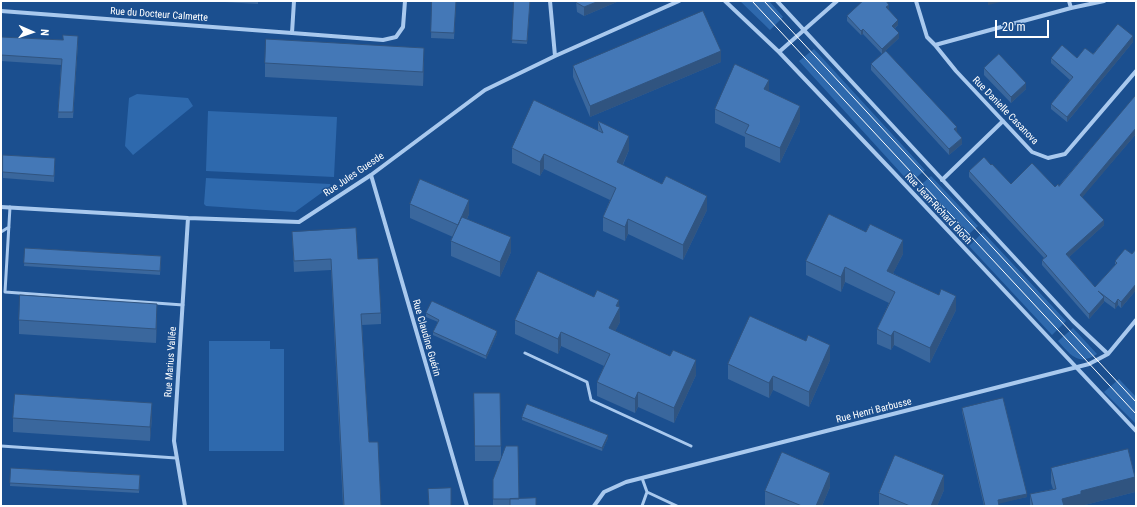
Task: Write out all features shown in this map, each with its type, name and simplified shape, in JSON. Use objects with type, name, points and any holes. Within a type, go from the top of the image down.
[{"type":"street","points":[[292,33],[294,1]]},
{"type":"street","name":"Rue du Docteur Calmette","points":[[1,11],[383,40],[396,37],[403,27],[405,1]]},
{"type":"street","points":[[550,1],[555,56]]},
{"type":"street","name":"Rue Jules Guesde","points":[[1,207],[188,218],[299,222],[371,175],[485,90],[555,56],[679,1]]},
{"type":"street","name":"Rue Jean-Richard Bloch","points":[[725,1],[778,52],[894,173],[1136,431]]},
{"type":"street","points":[[776,1],[1073,321],[1108,354],[1136,320]]},
{"type":"street","points":[[778,52],[837,1]]},
{"type":"street","name":"Rue Danielle Casanova","points":[[916,1],[927,37],[956,71],[1032,152],[1048,158],[1065,154],[1136,71]]},
{"type":"street","points":[[1069,1],[1070,8]]},
{"type":"street","points":[[935,45],[1070,8],[1104,1]]},
{"type":"street","points":[[942,180],[1003,122]]},
{"type":"street","name":"Rue Claudine Guérin","points":[[371,175],[467,506]]},
{"type":"street","name":"Rue Marius Vallée","points":[[185,506],[174,441],[188,218]]},
{"type":"street","name":"Rue Henri Barbusse","points":[[594,506],[604,492],[626,482],[1076,368],[1089,364],[1108,354]]},
{"type":"lane","points":[[10,207],[5,292],[183,305]]},
{"type":"lane","points":[[1,232],[9,227]]},
{"type":"lane","points":[[525,353],[587,382],[591,400],[691,446]]},
{"type":"lane","points":[[1,446],[176,458]]},
{"type":"lane","points":[[642,478],[647,492],[642,506]]},
{"type":"lane","points":[[647,492],[677,506]]},
{"type":"shaded area","points":[[740,1],[769,1],[783,17],[770,30]]},
{"type":"shaded area","points":[[814,49],[925,170],[910,183],[799,61]]},
{"type":"shaded area","points":[[137,94],[188,98],[193,106],[133,155],[125,146],[129,98]]},
{"type":"shaded area","points":[[208,111],[337,117],[334,177],[206,171]]},
{"type":"shaded area","points":[[931,176],[978,226],[962,240],[916,189]]},
{"type":"shaded area","points":[[206,178],[330,184],[331,186],[295,212],[206,206],[204,204]]},
{"type":"shaded area","points":[[983,232],[1066,321],[1052,335],[969,246]]},
{"type":"shaded area","points":[[1073,328],[1097,354],[1090,358],[1079,359],[1066,350],[1058,341]]},
{"type":"shaded area","points":[[209,341],[270,341],[270,349],[284,349],[284,451],[209,451]]},
{"type":"shaded area","points":[[1119,379],[1136,397],[1136,424],[1104,392]]},
{"type":"building","points":[[432,1],[456,1],[454,33],[431,32]]},
{"type":"building","points":[[514,1],[530,1],[527,41],[512,40]]},
{"type":"building","points":[[576,1],[599,1],[584,7]]},
{"type":"building","points":[[863,1],[886,1],[889,5],[886,7],[898,20],[892,26],[899,33],[882,49],[863,29],[861,31],[847,16]]},
{"type":"building","points":[[703,11],[721,51],[590,106],[573,66]]},
{"type":"building","points":[[1118,24],[1133,36],[1067,117],[1051,104],[1073,77],[1051,58],[1062,45],[1077,58],[1085,48],[1093,54]]},
{"type":"building","points":[[63,35],[78,36],[73,112],[58,112],[62,59],[1,55],[1,37],[63,40]]},
{"type":"building","points":[[266,39],[424,48],[423,72],[265,63]]},
{"type":"building","points":[[886,51],[957,127],[954,129],[962,138],[949,149],[871,64]]},
{"type":"building","points":[[999,54],[1026,83],[1011,97],[984,68]]},
{"type":"building","points":[[735,64],[769,80],[764,89],[800,106],[780,148],[745,133],[749,125],[715,109]]},
{"type":"building","points":[[1136,95],[1136,128],[1080,195],[1104,220],[1066,254],[1095,287],[1117,263],[1115,261],[1125,249],[1132,254],[1136,249],[1136,284],[1121,302],[1118,299],[1115,304],[1098,291],[1104,297],[1089,314],[1042,260],[1047,256],[969,171],[984,157],[1011,184],[1032,163],[1055,187],[1058,184],[1059,186]]},
{"type":"building","points":[[534,100],[603,133],[598,121],[629,136],[617,162],[662,184],[666,176],[707,196],[683,245],[628,219],[625,227],[603,217],[616,188],[544,154],[540,162],[512,148]]},
{"type":"building","points":[[3,155],[55,158],[54,176],[3,172]]},
{"type":"building","points":[[420,179],[469,200],[458,225],[410,204]]},
{"type":"building","points":[[829,214],[866,232],[870,224],[903,240],[887,271],[939,295],[941,289],[956,296],[930,348],[894,331],[891,336],[877,329],[895,292],[845,267],[841,277],[806,261]]},
{"type":"building","points":[[462,217],[511,237],[500,262],[451,241]]},
{"type":"building","points":[[356,228],[358,259],[378,258],[381,313],[361,314],[369,442],[378,442],[381,506],[344,506],[331,259],[294,261],[292,232]]},
{"type":"building","points":[[25,248],[161,256],[160,271],[24,263]]},
{"type":"building","points":[[538,271],[594,297],[597,290],[619,300],[616,306],[620,307],[609,328],[670,356],[673,350],[696,360],[674,408],[638,392],[635,399],[597,382],[610,354],[561,332],[558,339],[515,320]]},
{"type":"building","points":[[20,295],[157,304],[156,329],[19,320]]},
{"type":"building","points":[[432,301],[497,331],[486,356],[433,332],[439,320],[426,313]]},
{"type":"building","points":[[750,316],[806,341],[808,335],[830,345],[809,392],[773,376],[769,383],[728,364]]},
{"type":"building","points":[[474,393],[500,393],[501,446],[475,446]]},
{"type":"building","points":[[15,394],[152,403],[150,427],[13,418]]},
{"type":"building","points":[[1003,398],[1027,494],[998,500],[999,506],[985,506],[962,408]]},
{"type":"building","points":[[527,404],[608,435],[602,448],[522,417]]},
{"type":"building","points":[[506,446],[518,446],[519,499],[493,499],[493,480]]},
{"type":"building","points":[[1128,449],[1135,477],[1081,491],[1081,494],[1062,499],[1064,506],[1033,506],[1030,494],[1056,489],[1051,468]]},
{"type":"building","points":[[782,452],[830,473],[816,506],[802,506],[765,491]]},
{"type":"building","points":[[895,455],[944,475],[931,506],[910,506],[879,493]]},
{"type":"building","points":[[11,468],[140,475],[139,490],[10,483]]},
{"type":"building","points":[[451,488],[451,506],[429,506],[428,489]]},
{"type":"building","points":[[536,498],[536,506],[510,506],[510,499]]},
{"type":"tram line","points":[[752,1],[1136,414]]},
{"type":"tram line","points":[[764,1],[1136,402]]}]
